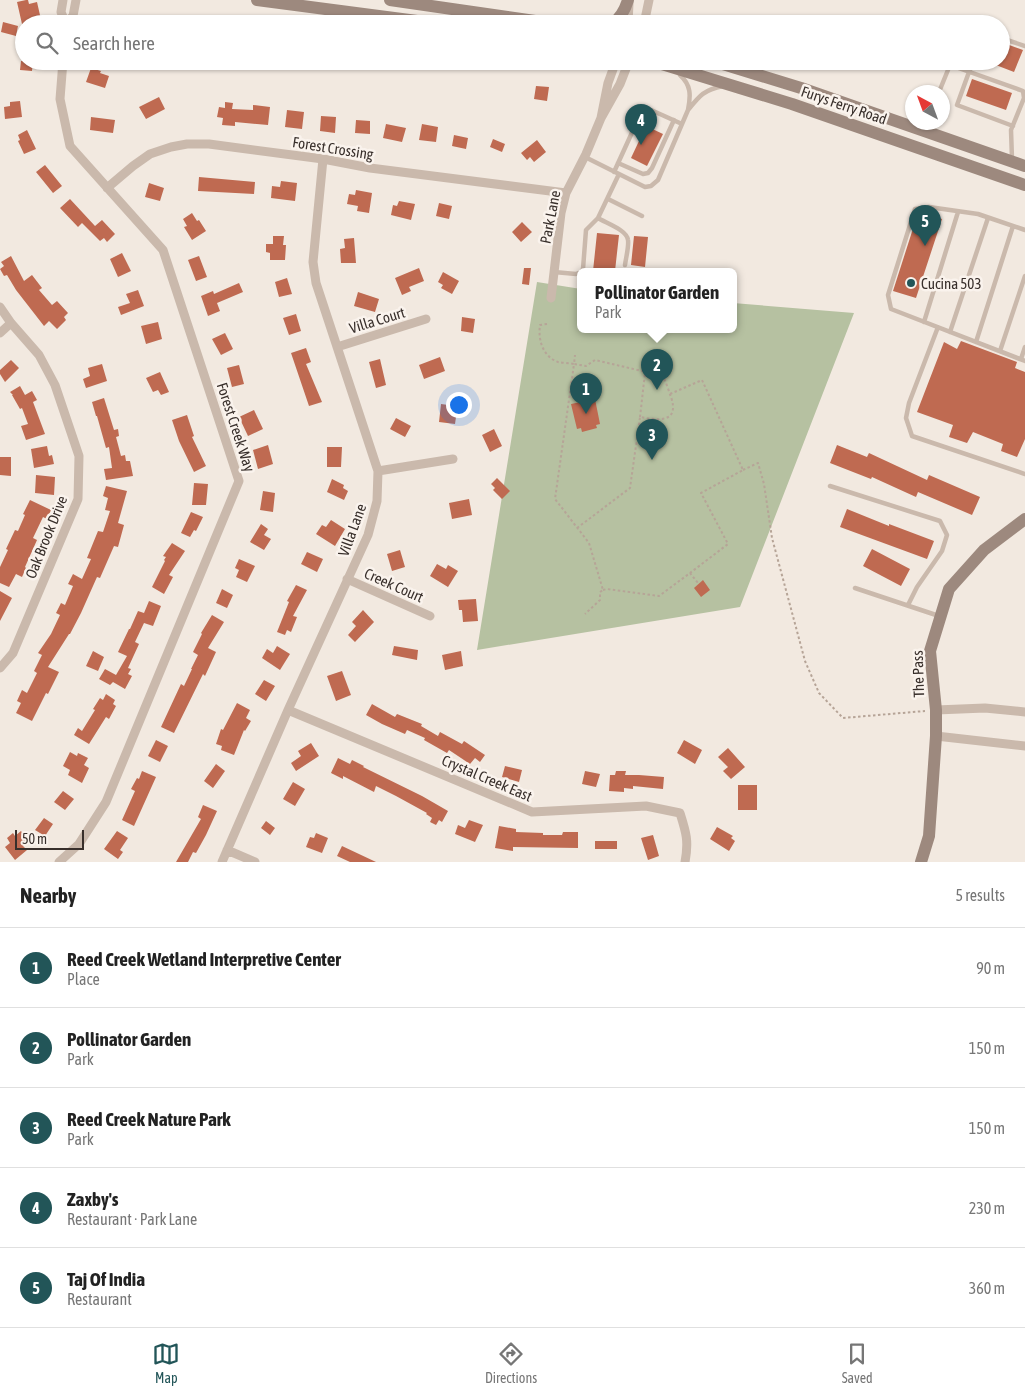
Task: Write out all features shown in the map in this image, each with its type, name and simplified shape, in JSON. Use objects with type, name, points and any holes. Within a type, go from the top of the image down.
[{"type":"main road","points":[[257,0],[376,15]]},
{"type":"main road","points":[[390,0],[418,2],[500,15]]},
{"type":"main road","points":[[621,15],[628,0]]},
{"type":"main road","name":"Furys Ferry Road","points":[[679,70],[792,104],[1025,186]]},
{"type":"main road","name":"Furys Ferry Road","points":[[742,70],[905,120]]},
{"type":"main road","points":[[918,148],[925,130]]},
{"type":"main road","name":"Furys Ferry Road","points":[[933,130],[1025,166]]},
{"type":"main road","name":"The Pass","points":[[921,862],[929,836],[936,736],[936,710],[930,651],[949,589],[984,550],[1025,519]]},
{"type":"street","points":[[62,15],[63,0]]},
{"type":"street","points":[[73,15],[76,0]]},
{"type":"street","points":[[628,0],[628,15]]},
{"type":"street","points":[[646,15],[649,0]]},
{"type":"street","name":"Forest Creek Way","points":[[59,862],[79,844],[106,802],[239,482],[163,250],[70,146],[60,99],[62,70]]},
{"type":"street","name":"Park Lane","points":[[601,118],[608,83],[613,70]]},
{"type":"street","name":"Park Lane","points":[[551,298],[561,213],[566,193],[585,158],[601,118],[625,70]]},
{"type":"street","name":"Forest Crossing","points":[[107,188],[150,154],[187,144],[209,144],[323,159],[370,168],[566,193]]},
{"type":"street","name":"Villa Lane","points":[[222,862],[288,710],[368,535],[377,501],[378,471],[316,283],[313,262],[323,159]]},
{"type":"street","name":"Oak Brook Drive","points":[[0,307],[11,323],[39,355],[55,385],[79,456],[78,499],[13,653],[0,668]]},
{"type":"street","name":"Villa Court","points":[[337,347],[426,319]]},
{"type":"street","points":[[0,333],[11,323]]},
{"type":"street","points":[[378,471],[453,459]]},
{"type":"street","name":"Creek Court","points":[[347,579],[430,616]]},
{"type":"street","points":[[936,710],[985,708],[1025,712]]},
{"type":"street","name":"Crystal Creek East","points":[[288,710],[532,812],[646,806],[680,813],[687,832],[688,849],[685,862]]},
{"type":"street","points":[[936,736],[1025,746]]},
{"type":"street","points":[[227,850],[255,862]]},
{"type":"lane","points":[[1010,41],[1025,46]]},
{"type":"lane","points":[[585,158],[645,187],[652,186],[658,180],[688,110],[691,95],[688,84],[682,76],[672,70]]},
{"type":"lane","points":[[942,85],[948,70]]},
{"type":"lane","points":[[964,70],[1024,88],[1024,98],[1011,130],[1012,162]]},
{"type":"lane","points":[[969,72],[957,105],[1013,126]]},
{"type":"lane","points":[[688,110],[703,92],[711,88],[730,85]]},
{"type":"lane","points":[[614,172],[640,115],[645,110],[651,110],[682,124]]},
{"type":"lane","points":[[618,163],[643,174],[648,173],[674,120]]},
{"type":"lane","points":[[583,268],[586,230],[598,218],[619,174]]},
{"type":"lane","points":[[608,199],[642,216]]},
{"type":"lane","points":[[1025,230],[978,214],[929,207],[915,210],[888,295],[891,309],[1023,360],[1025,347]]},
{"type":"lane","points":[[924,322],[958,212]]},
{"type":"lane","points":[[598,218],[627,235],[625,265]]},
{"type":"lane","points":[[950,332],[988,218]]},
{"type":"lane","points":[[976,342],[1013,226]]},
{"type":"lane","points":[[554,272],[577,274]]},
{"type":"lane","points":[[1000,351],[1025,276]]},
{"type":"lane","points":[[938,327],[909,403],[906,418],[912,436],[1025,474]]},
{"type":"lane","points":[[830,486],[940,521],[947,535],[942,551],[917,587],[908,606]]},
{"type":"lane","points":[[855,588],[941,616]]},
{"type":"path","points":[[547,324],[540,325],[539,336],[541,345],[547,354],[558,362],[586,366],[595,360],[622,365],[645,373],[658,375],[664,379],[674,406],[673,412],[670,416],[659,420],[640,417]]},
{"type":"path","points":[[575,355],[555,499],[589,543],[603,590]]},
{"type":"path","points":[[578,528],[630,488],[645,373]]},
{"type":"path","points":[[670,394],[702,380],[743,470]]},
{"type":"path","points":[[585,614],[600,600],[600,592],[607,589],[659,596],[728,544],[701,493],[758,463],[764,484],[776,555],[805,661],[819,692],[843,718],[936,710]]},
{"type":"path","points":[[690,573],[698,583]]},
{"type":"green space","points":[[537,282],[577,288],[577,333],[737,333],[737,303],[854,313],[740,607],[477,650]]},
{"type":"building","points":[[28,0],[29,4],[37,2],[40,15],[20,15],[17,2]]},
{"type":"building","points":[[3,22],[15,25],[15,36],[1,32]]},
{"type":"building","points":[[1010,45],[1023,50],[1014,72],[1009,70]]},
{"type":"building","points":[[90,70],[101,71],[100,73],[109,76],[105,88],[86,82]]},
{"type":"building","points":[[972,79],[1012,93],[1006,110],[966,96]]},
{"type":"building","points":[[536,86],[549,87],[547,101],[534,99]]},
{"type":"building","points":[[159,97],[165,109],[146,119],[139,107]]},
{"type":"building","points":[[20,101],[22,117],[5,119],[4,107],[10,106],[10,102]]},
{"type":"building","points":[[225,102],[233,103],[232,109],[253,110],[253,105],[270,107],[268,125],[235,122],[235,126],[222,125],[223,118],[217,117],[219,107],[225,108]]},
{"type":"building","points":[[287,110],[304,112],[302,129],[285,127]]},
{"type":"building","points":[[321,116],[336,117],[335,133],[320,131]]},
{"type":"building","points":[[91,117],[115,120],[113,133],[90,130]]},
{"type":"building","points":[[356,120],[370,121],[370,134],[355,133]]},
{"type":"building","points":[[386,124],[406,128],[402,142],[383,138]]},
{"type":"building","points":[[422,124],[438,127],[436,142],[419,140]]},
{"type":"building","points":[[646,126],[663,134],[647,166],[631,158]]},
{"type":"building","points":[[27,130],[36,149],[24,154],[18,141],[20,140],[18,135]]},
{"type":"building","points":[[454,135],[468,138],[466,149],[452,146]]},
{"type":"building","points":[[493,139],[505,144],[502,152],[490,147]]},
{"type":"building","points":[[537,140],[546,152],[534,162],[530,157],[527,160],[521,153]]},
{"type":"building","points":[[45,165],[62,186],[53,193],[36,172]]},
{"type":"building","points":[[199,177],[255,182],[254,194],[198,191]]},
{"type":"building","points":[[281,181],[297,183],[295,201],[271,198],[272,186],[280,187]]},
{"type":"building","points":[[149,183],[164,188],[160,201],[145,197]]},
{"type":"building","points":[[356,190],[372,193],[369,213],[357,211],[358,206],[347,204],[349,194],[355,195]]},
{"type":"building","points":[[70,199],[95,226],[102,220],[115,234],[107,242],[104,238],[100,241],[82,223],[78,227],[60,208]]},
{"type":"building","points":[[399,201],[415,204],[411,220],[391,215],[393,205],[397,206]]},
{"type":"building","points":[[439,203],[452,206],[449,219],[436,216]]},
{"type":"building","points":[[922,212],[942,219],[916,298],[893,291],[918,213]]},
{"type":"building","points":[[192,213],[206,231],[192,240],[184,227],[187,226],[183,219]]},
{"type":"building","points":[[522,222],[532,232],[521,242],[512,232]]},
{"type":"building","points":[[597,233],[619,235],[615,268],[593,268]]},
{"type":"building","points":[[273,236],[284,236],[283,245],[286,245],[285,260],[270,260],[270,253],[266,252],[266,244],[273,244]]},
{"type":"building","points":[[634,236],[648,237],[645,267],[631,265]]},
{"type":"building","points":[[354,238],[356,263],[341,263],[340,249],[345,248],[344,239]]},
{"type":"building","points":[[122,253],[131,271],[118,277],[110,259]]},
{"type":"building","points":[[11,256],[24,281],[32,275],[42,288],[39,290],[52,305],[57,301],[68,313],[64,317],[66,320],[57,329],[49,321],[44,326],[16,290],[7,275],[4,276],[0,269],[4,266],[1,262]]},
{"type":"building","points":[[199,256],[207,277],[196,281],[188,260]]},
{"type":"building","points":[[419,268],[424,281],[409,287],[411,291],[402,295],[395,278]]},
{"type":"building","points":[[524,268],[531,268],[529,285],[522,284]]},
{"type":"building","points":[[443,272],[459,281],[452,294],[441,288],[443,285],[438,282]]},
{"type":"building","points":[[287,278],[292,294],[279,297],[275,282]]},
{"type":"building","points":[[239,283],[243,292],[217,303],[220,311],[208,316],[201,296],[213,291],[214,294]]},
{"type":"building","points":[[138,290],[144,306],[121,315],[118,307],[130,303],[126,294]]},
{"type":"building","points":[[358,292],[379,299],[375,312],[354,306]]},
{"type":"building","points":[[296,314],[301,331],[289,335],[283,318]]},
{"type":"building","points":[[462,317],[475,319],[473,333],[461,331]]},
{"type":"building","points":[[158,322],[162,339],[146,344],[141,326]]},
{"type":"building","points":[[225,333],[233,349],[221,355],[212,339]]},
{"type":"building","points":[[961,341],[1017,362],[1015,368],[1025,372],[1025,439],[1017,457],[1001,451],[1003,444],[973,432],[967,443],[949,437],[953,425],[917,412],[944,342],[957,349]]},
{"type":"building","points":[[306,348],[311,362],[306,364],[322,402],[309,406],[291,353]]},
{"type":"building","points":[[440,357],[445,371],[424,379],[419,365]]},
{"type":"building","points":[[380,359],[386,385],[376,388],[369,362]]},
{"type":"building","points":[[11,360],[19,368],[5,382],[0,374],[0,370]]},
{"type":"building","points":[[102,364],[107,381],[86,388],[83,379],[90,376],[88,368]]},
{"type":"building","points":[[239,365],[244,384],[232,387],[227,368]]},
{"type":"building","points":[[160,372],[169,392],[161,395],[158,390],[153,392],[146,378]]},
{"type":"building","points":[[20,386],[25,395],[32,391],[37,400],[33,402],[45,434],[26,440],[21,426],[28,424],[22,408],[20,409],[10,392]]},
{"type":"building","points":[[104,398],[114,430],[118,429],[119,436],[116,437],[121,456],[125,455],[126,461],[130,461],[133,476],[106,480],[104,469],[112,468],[109,447],[106,448],[92,402]]},
{"type":"building","points":[[595,399],[600,424],[596,425],[597,428],[582,432],[581,428],[577,429],[571,404]]},
{"type":"building","points":[[441,404],[463,407],[461,417],[456,417],[455,424],[439,422]]},
{"type":"building","points":[[254,410],[263,429],[248,436],[239,417]]},
{"type":"building","points":[[187,415],[194,436],[192,437],[206,466],[194,472],[179,441],[172,420]]},
{"type":"building","points":[[396,418],[411,426],[405,437],[390,429]]},
{"type":"building","points":[[494,429],[502,446],[490,452],[482,435]]},
{"type":"building","points":[[268,445],[273,464],[258,469],[253,450]]},
{"type":"building","points":[[837,445],[867,457],[869,453],[927,480],[929,475],[980,497],[972,515],[918,492],[916,497],[872,477],[871,479],[830,463]]},
{"type":"building","points":[[47,446],[49,456],[52,455],[54,464],[34,468],[31,449]]},
{"type":"building","points":[[327,447],[342,447],[341,467],[327,467]]},
{"type":"building","points":[[0,457],[11,457],[11,476],[0,475]]},
{"type":"building","points":[[36,475],[55,477],[54,495],[35,493]]},
{"type":"building","points":[[497,478],[510,491],[502,499],[493,490],[495,488],[491,484]]},
{"type":"building","points":[[332,479],[344,485],[343,488],[348,491],[344,500],[327,492]]},
{"type":"building","points":[[194,483],[208,484],[206,505],[192,505]]},
{"type":"building","points":[[106,486],[127,491],[118,523],[124,525],[118,547],[114,546],[100,578],[97,577],[70,634],[48,667],[59,672],[32,721],[16,713],[21,703],[17,701],[22,690],[27,693],[37,673],[34,671],[42,655],[38,653],[51,634],[60,615],[56,613],[61,603],[65,605],[73,586],[68,584],[73,574],[82,579],[91,559],[87,558],[98,531],[103,532],[110,511],[105,510],[108,498],[103,496]]},
{"type":"building","points":[[263,491],[275,493],[273,512],[260,510]]},
{"type":"building","points":[[469,499],[472,515],[452,519],[449,503]]},
{"type":"building","points":[[30,500],[51,510],[47,519],[43,517],[33,538],[37,540],[22,577],[16,574],[9,587],[0,583],[0,567],[8,550],[6,549],[15,530],[18,531]]},
{"type":"building","points":[[847,509],[934,541],[927,559],[840,527]]},
{"type":"building","points":[[191,512],[203,517],[196,531],[194,530],[190,537],[181,533]]},
{"type":"building","points":[[331,520],[345,529],[335,546],[316,534],[322,525],[326,527]]},
{"type":"building","points":[[261,524],[268,529],[264,535],[271,539],[264,550],[250,542]]},
{"type":"building","points":[[172,543],[185,551],[169,575],[173,577],[164,594],[152,587],[165,561],[166,557],[163,556]]},
{"type":"building","points":[[872,549],[910,569],[901,586],[863,566]]},
{"type":"building","points":[[400,550],[405,567],[392,571],[387,554]]},
{"type":"building","points":[[307,552],[323,559],[317,572],[301,564]]},
{"type":"building","points":[[239,559],[255,566],[247,582],[236,577],[239,570],[235,568]]},
{"type":"building","points":[[437,564],[446,569],[448,565],[458,571],[448,587],[430,576]]},
{"type":"building","points":[[703,580],[710,590],[701,597],[694,588]]},
{"type":"building","points":[[296,585],[307,590],[293,616],[297,617],[291,632],[287,630],[285,635],[277,632],[289,602],[287,601]]},
{"type":"building","points":[[222,589],[233,595],[227,608],[216,603]]},
{"type":"building","points":[[0,591],[12,598],[0,621]]},
{"type":"building","points":[[476,599],[478,621],[463,622],[462,610],[459,610],[458,600]]},
{"type":"building","points":[[149,601],[161,606],[153,626],[144,623],[135,642],[139,644],[128,668],[131,669],[128,674],[132,676],[125,689],[113,682],[110,685],[99,679],[105,669],[116,675],[127,656],[118,652],[138,611],[144,613]]},
{"type":"building","points":[[363,610],[374,622],[355,642],[348,635],[356,626],[352,622]]},
{"type":"building","points":[[212,615],[224,622],[208,648],[216,652],[174,733],[161,727],[181,684],[184,686],[192,669],[198,655],[193,652],[201,633]]},
{"type":"building","points":[[277,646],[290,654],[280,670],[262,658],[267,649],[273,653]]},
{"type":"building","points":[[394,646],[418,650],[417,660],[392,655]]},
{"type":"building","points":[[93,651],[104,657],[98,671],[86,666]]},
{"type":"building","points":[[461,651],[463,666],[445,670],[442,655]]},
{"type":"building","points":[[342,671],[351,695],[336,701],[327,676]]},
{"type":"building","points":[[264,680],[275,686],[266,701],[255,694]]},
{"type":"building","points":[[106,694],[115,700],[113,704],[116,706],[109,719],[106,717],[89,744],[74,735],[78,728],[82,731],[100,698],[103,700]]},
{"type":"building","points":[[237,703],[250,710],[246,718],[251,721],[244,730],[234,755],[221,750],[222,746],[216,744],[221,729],[223,730]]},
{"type":"building","points":[[372,704],[395,717],[397,714],[422,724],[421,726],[438,736],[440,732],[462,744],[464,741],[485,755],[480,762],[475,758],[470,764],[449,750],[447,753],[424,740],[425,738],[407,730],[405,734],[366,715]]},
{"type":"building","points":[[156,740],[168,746],[160,762],[148,756]]},
{"type":"building","points":[[684,740],[702,750],[695,764],[677,753]]},
{"type":"building","points":[[311,743],[319,756],[296,771],[291,763],[301,756],[298,751]]},
{"type":"building","points":[[728,748],[745,767],[731,779],[723,771],[728,767],[718,757]]},
{"type":"building","points":[[70,752],[77,756],[78,753],[88,758],[84,765],[89,768],[82,783],[68,775],[70,770],[63,766]]},
{"type":"building","points":[[338,758],[350,764],[352,760],[448,811],[442,822],[439,820],[436,825],[430,822],[432,818],[427,813],[376,786],[374,792],[343,776],[343,779],[331,773]]},
{"type":"building","points":[[216,764],[225,771],[213,788],[204,781]]},
{"type":"building","points":[[505,766],[522,770],[519,782],[502,777]]},
{"type":"building","points":[[142,771],[156,777],[134,826],[122,820],[135,791],[131,789],[137,778],[139,779]]},
{"type":"building","points":[[585,771],[600,774],[596,787],[582,784]]},
{"type":"building","points":[[616,771],[626,771],[625,775],[664,777],[663,789],[633,786],[633,789],[624,788],[624,792],[609,791],[610,775],[615,775]]},
{"type":"building","points":[[293,782],[305,789],[295,806],[283,799]]},
{"type":"building","points":[[738,785],[757,785],[757,810],[738,810]]},
{"type":"building","points":[[63,791],[74,799],[65,810],[54,802]]},
{"type":"building","points":[[203,805],[217,811],[206,835],[196,853],[193,852],[188,862],[176,862],[201,819],[198,817]]},
{"type":"building","points":[[44,818],[53,824],[45,836],[35,830]]},
{"type":"building","points":[[469,820],[483,825],[475,842],[455,834],[458,825],[465,828]]},
{"type":"building","points":[[266,821],[275,828],[270,835],[261,828]]},
{"type":"building","points":[[499,826],[516,829],[516,832],[543,833],[543,835],[562,835],[563,832],[578,832],[578,848],[513,847],[513,851],[495,848]]},
{"type":"building","points":[[717,827],[733,836],[731,838],[735,841],[729,851],[710,839]]},
{"type":"building","points":[[21,831],[29,842],[23,846],[27,850],[15,860],[5,847],[10,843],[7,838],[13,833],[15,836]]},
{"type":"building","points":[[117,831],[128,838],[120,850],[123,852],[118,859],[104,849]]},
{"type":"building","points":[[316,833],[328,838],[322,853],[306,847],[310,837],[314,838]]},
{"type":"building","points":[[653,835],[659,856],[648,860],[641,838]]},
{"type":"building","points":[[595,841],[617,841],[617,849],[595,849]]},
{"type":"building","points":[[342,846],[376,862],[350,862],[337,856]]},
{"type":"place","name":"Zaxby's","points":[[641,145]]},
{"type":"place","name":"Taj Of India","points":[[925,246]]},
{"type":"place","name":"Cucina 503","points":[[911,283]]},
{"type":"place","name":"Pollinator Garden","points":[[657,390]]},
{"type":"place","name":"Reed Creek Wetland Interpretive Center","points":[[586,414]]},
{"type":"place","name":"Reed Creek Nature Park","points":[[652,460]]}]
